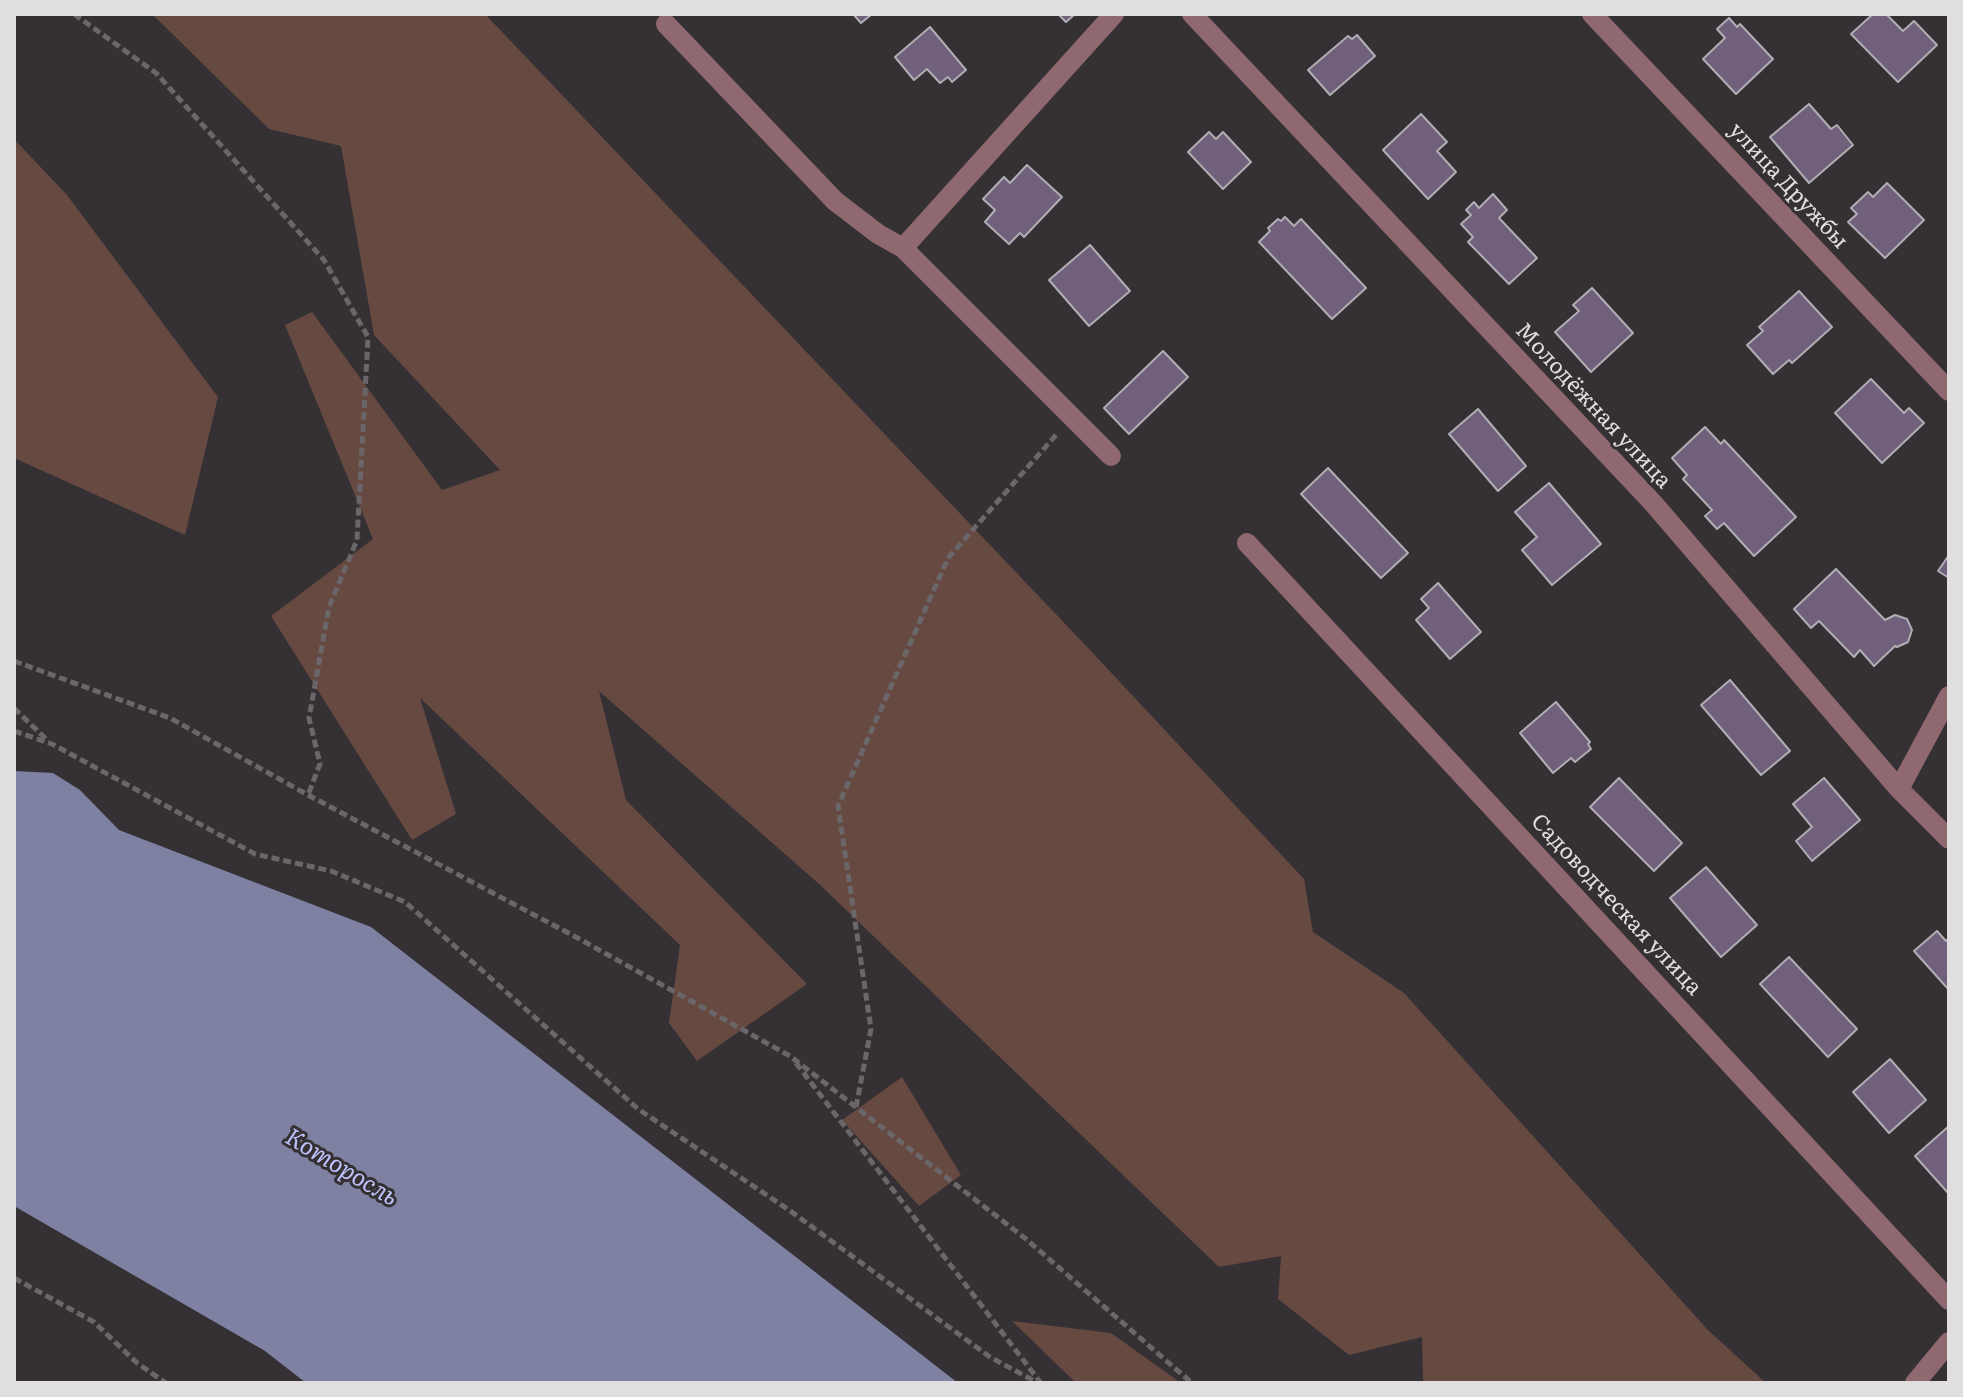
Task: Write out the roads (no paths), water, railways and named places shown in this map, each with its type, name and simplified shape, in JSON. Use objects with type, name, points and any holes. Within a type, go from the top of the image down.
[{"type":"street","points":[[903,248],[1114,14]]},
{"type":"street","name":"Молодёжная улица","points":[[1192,14],[1653,503],[1899,789],[1949,839]]},
{"type":"street","name":"улица Дружбы","points":[[1592,14],[1949,391]]},
{"type":"street","points":[[666,24],[835,201],[878,234],[903,248],[1111,456]]},
{"type":"street","name":"Садоводческая улица","points":[[1247,543],[1949,1300]]},
{"type":"street","points":[[1899,789],[1949,696]]},
{"type":"street","points":[[1915,1383],[1949,1342]]},
{"type":"water","name":"Которосль","points":[[14,771],[53,773],[80,790],[119,830],[371,927],[958,1383],[306,1383],[265,1351],[14,1206]]}]
